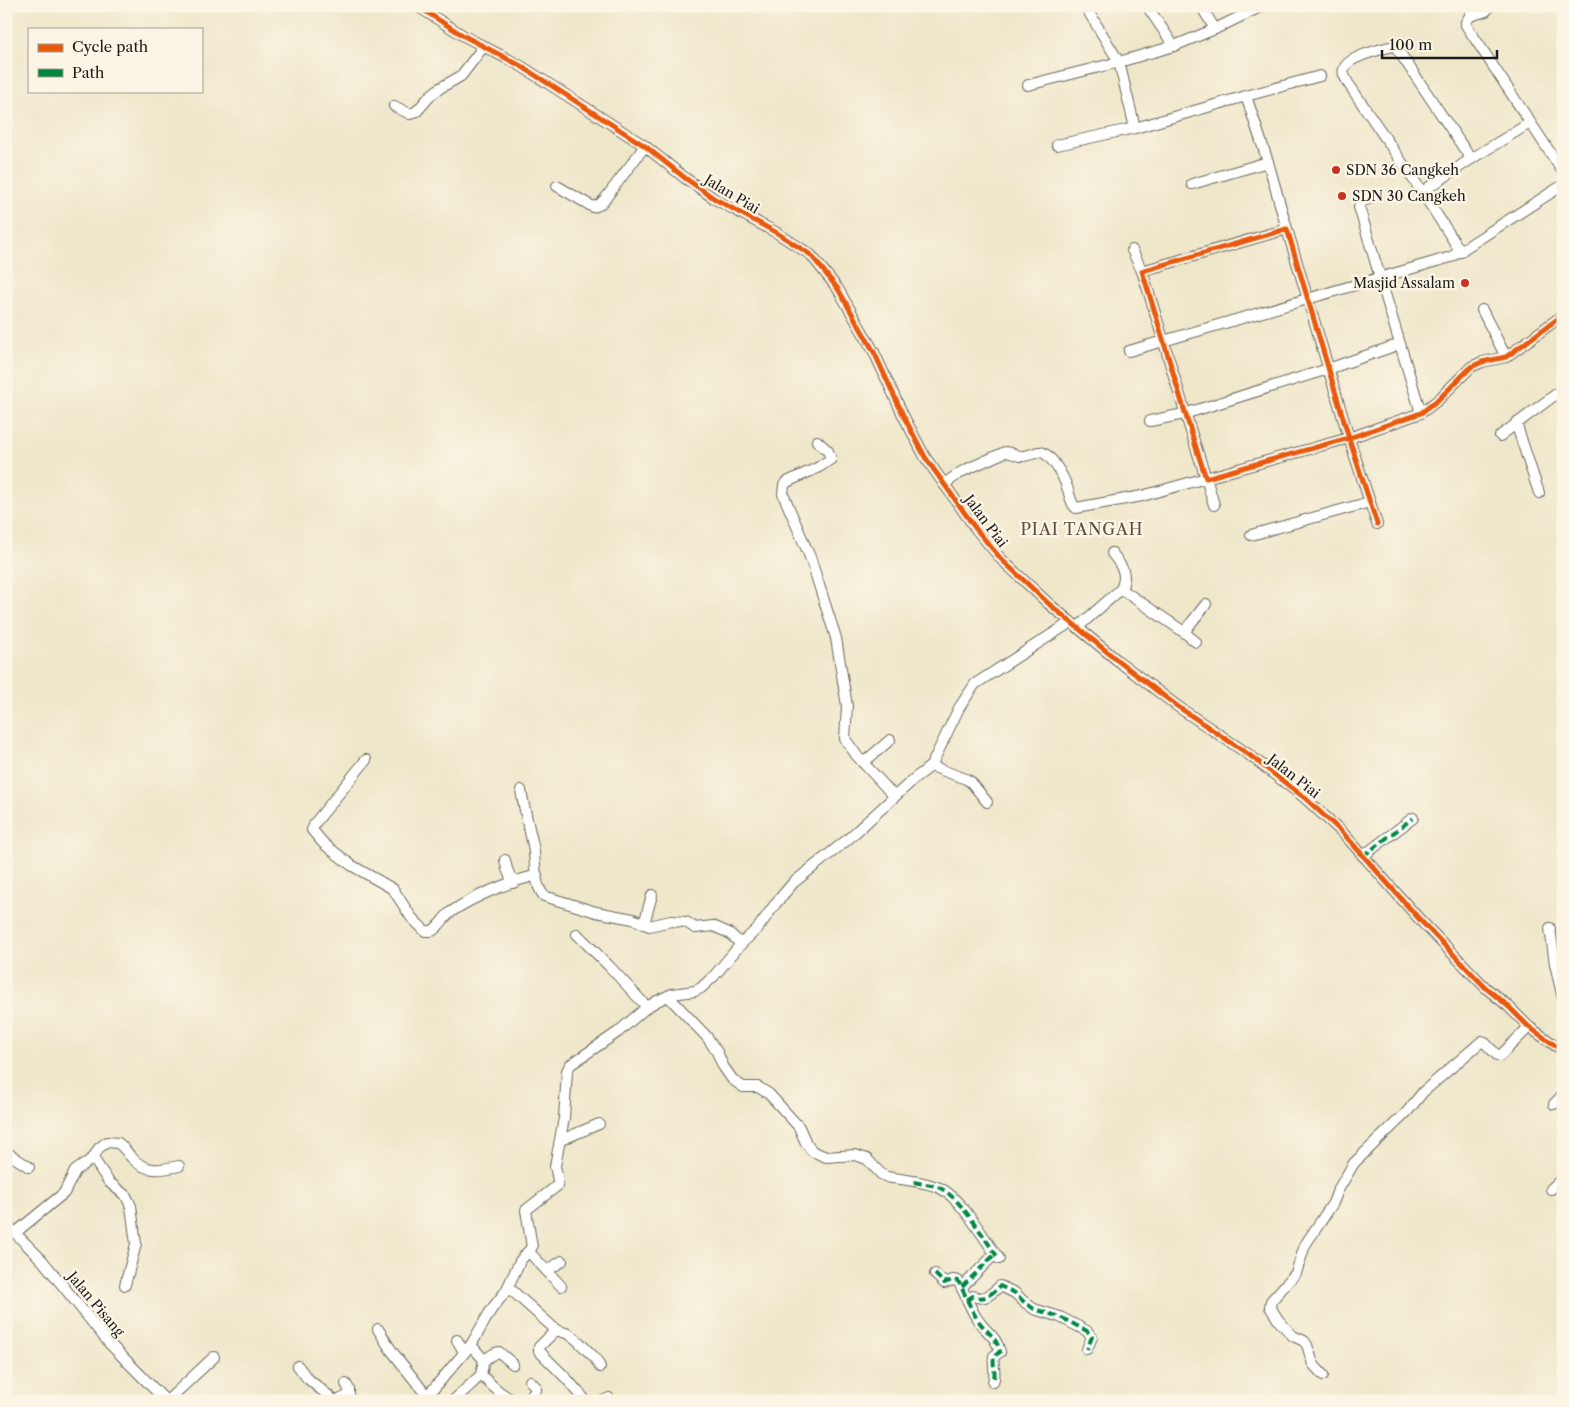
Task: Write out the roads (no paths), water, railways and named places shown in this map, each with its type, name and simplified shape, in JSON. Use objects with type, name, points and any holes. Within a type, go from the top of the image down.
[{"type":"street","name":"Jalan Piai","points":[[417,6],[521,66],[645,146],[715,199],[801,248],[811,256],[822,267],[838,290],[874,352],[916,441],[976,529],[1001,560],[1074,625],[1136,676],[1248,754],[1305,798],[1343,833],[1486,988],[1529,1027],[1556,1046],[1563,1048]]},
{"type":"street","points":[[1085,6],[1119,62],[1135,128]]},
{"type":"street","points":[[1147,6],[1174,46]]},
{"type":"street","points":[[1202,6],[1215,29]]},
{"type":"street","points":[[1028,85],[1174,46],[1262,6]]},
{"type":"street","points":[[1490,6],[1486,11],[1471,11],[1466,25],[1563,172]]},
{"type":"street","points":[[394,106],[410,114],[417,112],[436,92],[460,76],[484,46]]},
{"type":"street","points":[[1461,252],[1348,83],[1343,74],[1347,64],[1368,53],[1393,46],[1396,48],[1471,159]]},
{"type":"street","points":[[1057,146],[1135,128],[1320,76]]},
{"type":"street","points":[[1246,96],[1268,162],[1328,369],[1377,524]]},
{"type":"street","points":[[1422,192],[1471,159],[1530,124]]},
{"type":"street","points":[[557,186],[593,207],[597,207],[645,146]]},
{"type":"street","points":[[1192,184],[1268,162]]},
{"type":"street","points":[[1129,351],[1452,257],[1563,185]]},
{"type":"street","points":[[1371,198],[1361,202],[1359,207],[1421,413]]},
{"type":"street","points":[[1142,271],[1287,230]]},
{"type":"street","points":[[1132,250],[1142,271],[1165,342],[1184,414],[1214,505]]},
{"type":"street","points":[[1482,310],[1506,357]]},
{"type":"street","points":[[944,484],[976,464],[1007,452],[1021,456],[1041,452],[1047,455],[1059,470],[1073,505],[1076,508],[1142,496],[1349,438],[1421,413],[1438,400],[1470,367],[1482,362],[1506,357],[1563,315]]},
{"type":"street","points":[[1150,421],[1184,414],[1328,369],[1400,344]]},
{"type":"street","points":[[1500,436],[1563,388]]},
{"type":"street","points":[[1516,423],[1539,493]]},
{"type":"street","points":[[817,441],[831,455],[830,461],[787,482],[783,489],[783,494],[810,557],[833,625],[847,706],[845,739],[864,764],[894,796]]},
{"type":"street","points":[[1251,535],[1370,502]]},
{"type":"street","points":[[378,1329],[425,1399],[468,1349],[491,1310],[508,1287],[517,1267],[532,1247],[526,1210],[557,1186],[556,1166],[561,1140],[567,1071],[570,1065],[618,1032],[647,1007],[668,996],[701,988],[718,972],[741,944],[758,928],[793,883],[847,840],[894,796],[931,766],[959,708],[975,684],[1074,625],[1121,589],[1125,581],[1124,574],[1122,567],[1112,553]]},
{"type":"street","points":[[1121,589],[1196,642]]},
{"type":"street","points":[[1184,632],[1206,604]]},
{"type":"street","points":[[864,764],[890,740]]},
{"type":"street","points":[[366,760],[314,823],[312,830],[324,844],[351,865],[393,889],[419,927],[425,931],[432,932],[444,918],[458,908],[513,882],[536,876]]},
{"type":"street","points":[[931,766],[966,779],[988,802]]},
{"type":"street","points":[[521,790],[533,846],[536,876],[541,893],[548,898],[596,912],[633,919],[649,926],[671,920],[686,922],[695,928],[713,926],[729,933],[741,944]]},
{"type":"street","points":[[1363,856],[1413,818]]},
{"type":"street","points":[[505,860],[513,882]]},
{"type":"street","points":[[644,924],[652,895]]},
{"type":"street","points":[[1550,928],[1555,964],[1563,999]]},
{"type":"street","points":[[577,934],[647,1007]]},
{"type":"street","points":[[668,996],[707,1037],[732,1079],[743,1087],[758,1087],[769,1094],[799,1127],[806,1144],[812,1151],[826,1157],[861,1157],[887,1177],[936,1186],[951,1195],[997,1257],[962,1287]]},
{"type":"street","points":[[1323,1375],[1313,1364],[1304,1341],[1293,1336],[1279,1321],[1270,1307],[1271,1301],[1296,1273],[1305,1245],[1333,1203],[1338,1190],[1354,1163],[1407,1112],[1423,1092],[1482,1042],[1500,1056],[1529,1027]]},
{"type":"street","points":[[1554,1104],[1563,1095]]},
{"type":"street","points":[[561,1140],[599,1124]]},
{"type":"street","points":[[15,1233],[64,1193],[76,1171],[93,1158],[102,1145],[110,1142],[122,1146],[137,1162],[148,1168],[160,1170],[179,1166]]},
{"type":"street","points":[[6,1152],[29,1167]]},
{"type":"street","points":[[93,1158],[109,1182],[126,1196],[131,1206],[136,1244],[125,1284]]},
{"type":"street","points":[[1551,1189],[1563,1178]]},
{"type":"street","name":"Jalan Pisang","points":[[6,1224],[42,1260],[109,1343],[167,1401]]},
{"type":"street","points":[[529,1252],[561,1286]]},
{"type":"street","points":[[547,1271],[562,1260]]},
{"type":"street","points":[[935,1274],[944,1283],[953,1280],[958,1281],[980,1323],[984,1329],[992,1334],[999,1345],[1000,1352],[994,1356],[993,1362],[996,1375],[993,1382]]},
{"type":"street","points":[[967,1300],[973,1296],[979,1299],[990,1296],[1000,1286],[1016,1293],[1023,1302],[1034,1308],[1060,1316],[1087,1331],[1092,1337],[1087,1349]]},
{"type":"street","points":[[508,1287],[556,1330],[572,1336],[595,1358],[600,1367]]},
{"type":"street","points":[[556,1330],[540,1347],[539,1351],[586,1401]]},
{"type":"street","points":[[457,1340],[484,1360]]},
{"type":"street","points":[[453,1401],[481,1375],[484,1360],[495,1353],[499,1352],[513,1364]]},
{"type":"street","points":[[167,1401],[214,1357]]},
{"type":"street","points":[[298,1366],[307,1378],[336,1401],[349,1394],[346,1384]]},
{"type":"street","points":[[481,1375],[503,1394],[518,1401]]},
{"type":"street","points":[[525,1401],[536,1390],[530,1381]]},
{"type":"place","name":"SDN 36 Cangkeh","points":[[1336,170]]},
{"type":"place","name":"SDN 30 Cangkeh","points":[[1342,196]]},
{"type":"place","name":"Masjid Assalam","points":[[1465,283]]},
{"type":"district","name":"PIAI TANGAH","points":[[1082,529]]}]
